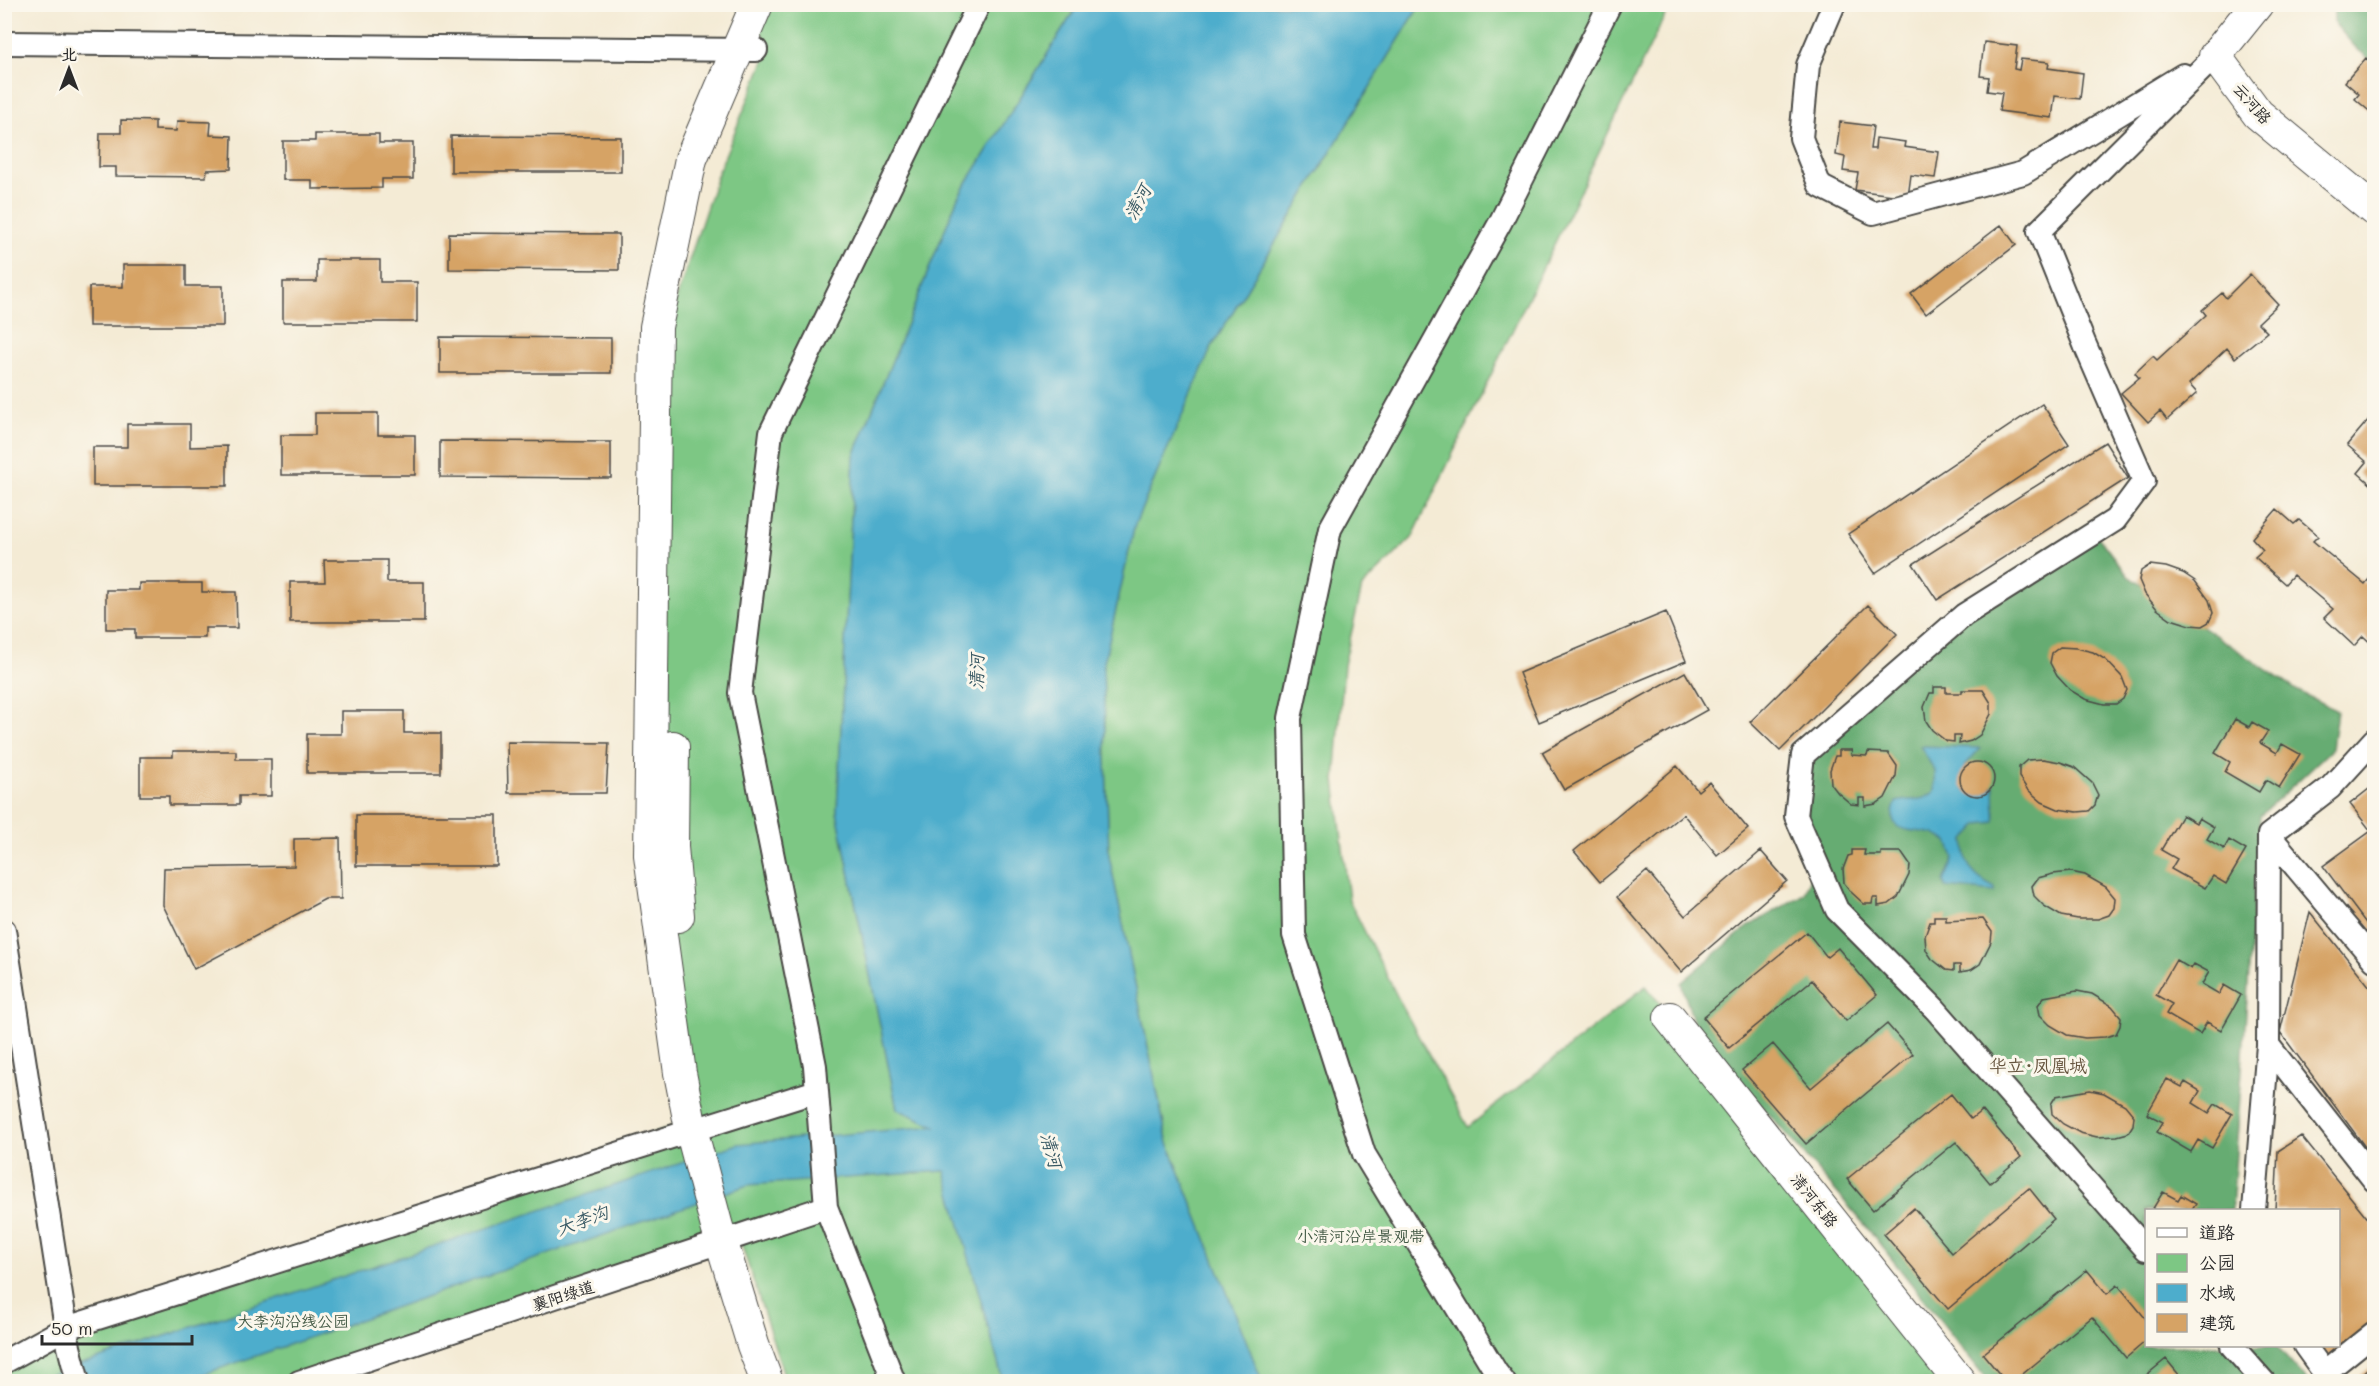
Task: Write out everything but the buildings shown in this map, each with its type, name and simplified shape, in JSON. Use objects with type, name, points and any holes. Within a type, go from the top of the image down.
[{"type":"main road","points":[[757,4],[747,49],[709,162],[675,327],[672,847],[683,983],[702,1136],[728,1232],[753,1345],[767,1382]]},
{"type":"main road","points":[[747,49],[776,4]]},
{"type":"main road","points":[[2215,56],[2257,4]]},
{"type":"main road","name":"云河路","points":[[2215,56],[2258,114],[2374,210]]},
{"type":"main road","name":"清河东路","points":[[1670,1018],[1960,1382]]},
{"type":"main road","points":[[728,1232],[786,1382]]},
{"type":"street","points":[[894,1382],[825,1198],[815,1066],[740,693],[771,432],[979,4]]},
{"type":"street","points":[[1504,1382],[1364,1154],[1293,935],[1290,718],[1330,529],[1500,223],[1610,4]]},
{"type":"street","points":[[1834,4],[1808,65],[1801,138],[1820,186],[1873,213],[2023,173],[2215,56]]},
{"type":"street","points":[[4,43],[747,49]]},
{"type":"street","points":[[2145,1247],[1935,1009],[1837,910],[1796,816],[1803,755],[1964,615],[2115,520],[2144,482],[2039,231],[2215,56]]},
{"type":"street","points":[[2269,835],[2330,788],[2374,740]]},
{"type":"street","points":[[2269,835],[2374,960]]},
{"type":"street","points":[[2254,1209],[2268,1045],[2269,835]]},
{"type":"street","points":[[4,930],[69,1347],[77,1376]]},
{"type":"street","points":[[2268,1045],[2374,1180]]},
{"type":"street","points":[[4,1362],[66,1328],[702,1136],[818,1096]]},
{"type":"street","name":"襄阳绿道","points":[[299,1382],[825,1198]]},
{"type":"street","points":[[2306,1347],[2327,1377],[2374,1333]]},
{"type":"street","points":[[2233,1347],[2264,1382]]},
{"type":"green space","name":"大李沟沿线公园","points":[[769,5],[1078,5],[958,197],[854,456],[837,812],[897,1109],[936,1126],[1003,1381],[786,1381],[739,1237],[299,1381],[5,1382],[5,1362],[696,1118],[659,853],[667,327],[719,170],[769,49],[758,24]]},
{"type":"green space","name":"小清河沿岸景观带","points":[[1420,5],[1670,5],[1412,538],[1362,587],[1344,665],[1335,780],[1349,900],[1401,1004],[1468,1127],[1646,986],[1960,1381],[1262,1382],[1167,1140],[1109,856],[1103,667],[1135,524],[1212,346]]},
{"type":"green space","points":[[2334,5],[2374,5],[2374,62],[2357,49],[2334,23]]},
{"type":"green space","points":[[2095,533],[2128,576],[2298,691],[2337,711],[2332,749],[2260,816],[2232,1209],[2145,1209],[2145,1347],[2277,1347],[2307,1381],[1988,1381],[1865,1225],[1696,1030],[1681,983],[1747,927],[1804,894],[1816,861],[1796,816],[1803,755],[1964,615]]},
{"type":"water","points":[[1078,5],[1420,5],[1212,346],[1135,524],[1103,667],[1109,856],[1167,1140],[1262,1381],[1003,1381],[945,1171],[748,1185],[184,1381],[28,1382],[738,1144],[935,1126],[897,1109],[837,812],[854,456],[958,197]]},
{"type":"water","points":[[1920,746],[1980,748],[1964,768],[1962,786],[1969,794],[1974,795],[1981,794],[1994,786],[1995,822],[1979,824],[1965,839],[1965,848],[1968,863],[1975,875],[1995,888],[1995,892],[1945,887],[1944,881],[1954,858],[1948,841],[1934,834],[1902,829],[1894,821],[1893,813],[1896,802],[1925,798],[1935,791],[1935,771]]},
{"type":"district","name":"华立·凤凰城","points":[[2038,1065]]},
{"type":"water label","name":"清河","points":[[1137,202]]},
{"type":"water label","name":"清河","points":[[976,672]]},
{"type":"water label","name":"清河","points":[[1052,1150]]},
{"type":"water label","name":"大李沟","points":[[582,1220]]}]
